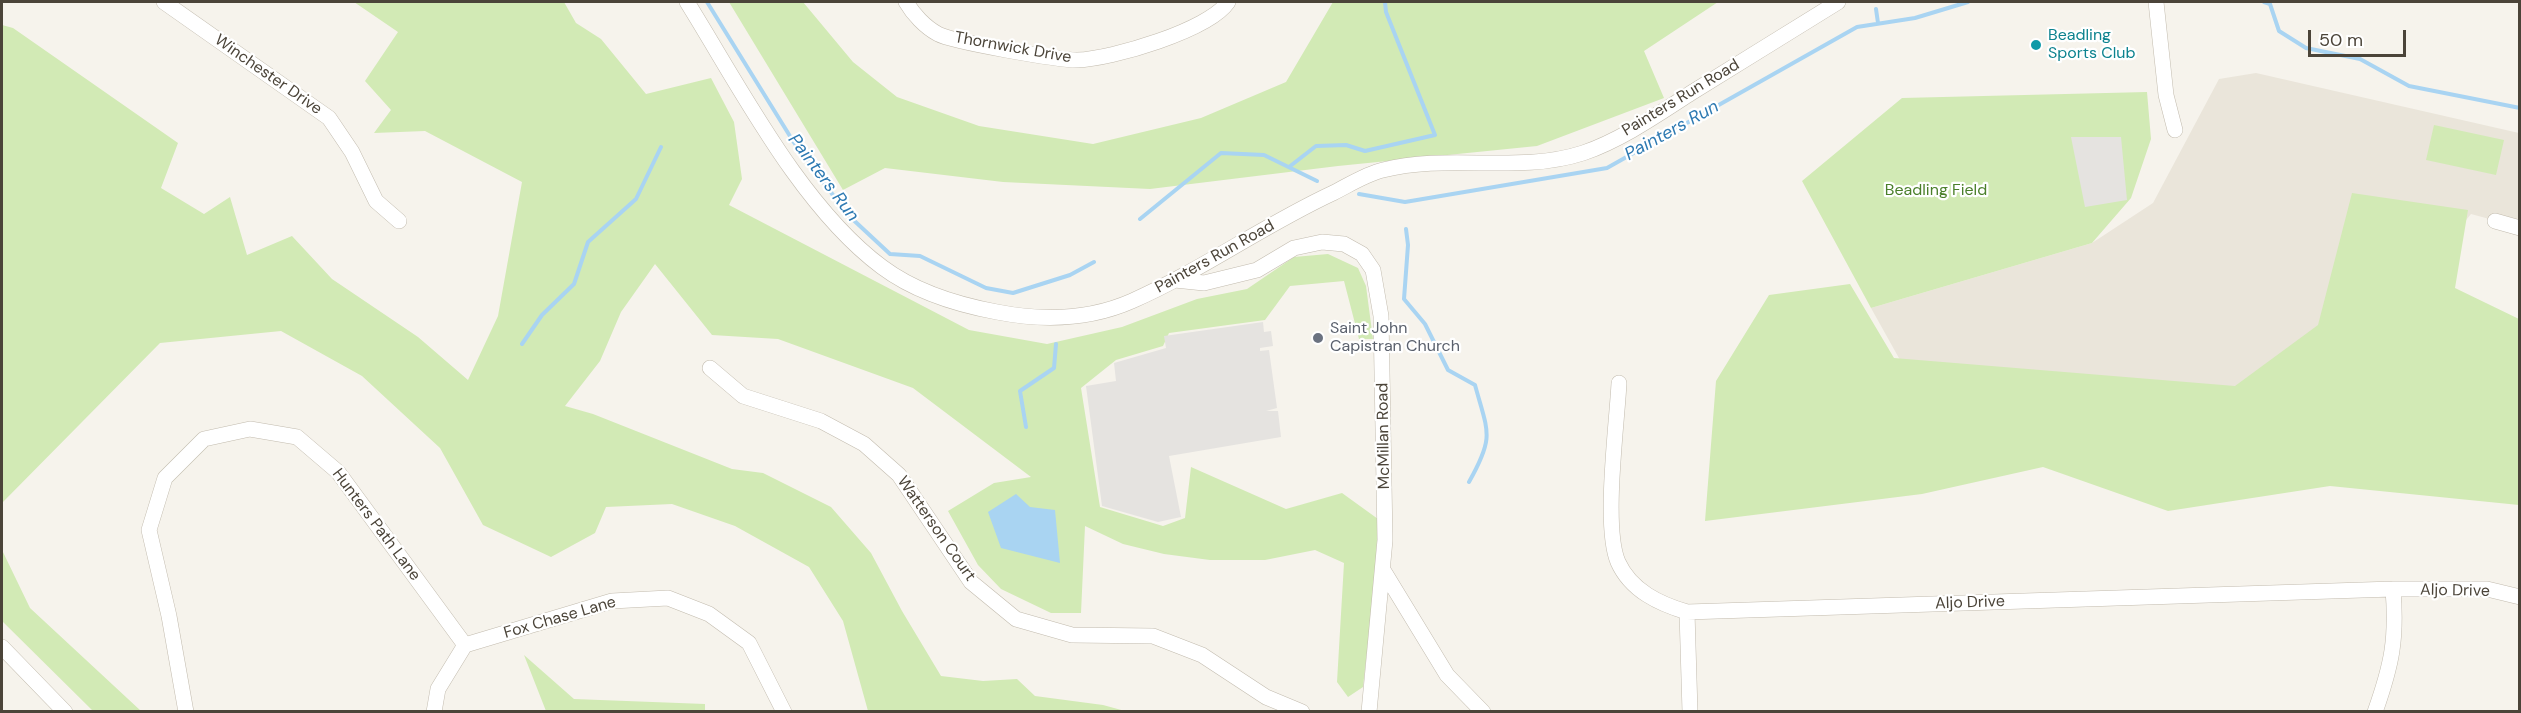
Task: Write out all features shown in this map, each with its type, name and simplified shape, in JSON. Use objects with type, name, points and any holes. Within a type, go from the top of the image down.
[{"type":"street","name":"Winchester Drive","points":[[164,2],[329,118],[352,152],[376,201],[399,221]]},
{"type":"street","name":"Painters Run Road","points":[[687,2],[802,182],[835,225],[884,269],[932,293],[976,308],[1027,318],[1087,316],[1129,303],[1175,280],[1309,204],[1382,170],[1447,161],[1520,163],[1582,154],[1637,128],[1838,2]]},
{"type":"street","name":"Thornwick Drive","points":[[906,2],[912,12],[939,34],[1007,49],[1077,60],[1125,52],[1202,24],[1228,2]]},
{"type":"street","points":[[2156,2],[2166,95],[2175,130]]},
{"type":"street","points":[[2494,221],[2520,228]]},
{"type":"street","name":"McMillan Road","points":[[1175,280],[1204,283],[1257,270],[1294,248],[1322,242],[1344,244],[1362,254],[1373,270],[1381,316],[1384,400],[1383,570],[1369,711]]},
{"type":"street","name":"Watterson Court","points":[[710,368],[743,396],[821,421],[864,444],[899,475],[971,582],[1016,620],[1072,635],[1153,636],[1202,655],[1266,697],[1302,711]]},
{"type":"street","name":"Aljo Drive","points":[[1619,382],[1611,529],[1618,562],[1636,585],[1657,603],[1687,612],[2392,589],[2487,589],[2520,597]]},
{"type":"street","name":"Hunters Path Lane","points":[[186,711],[169,616],[149,530],[165,478],[204,440],[250,429],[297,436],[338,472],[465,645]]},
{"type":"street","points":[[1383,570],[1447,675],[1483,711]]},
{"type":"street","points":[[2375,711],[2391,668],[2396,628],[2392,589]]},
{"type":"street","name":"Fox Chase Lane","points":[[465,645],[612,601],[668,598],[709,614],[749,643],[784,711]]},
{"type":"street","points":[[1687,612],[1690,711]]},
{"type":"street","points":[[434,711],[438,689],[465,645]]},
{"type":"street","points":[[2,647],[65,711]]},
{"type":"shaded area","points":[[2256,73],[2519,133],[2519,227],[2471,214],[2307,413],[1914,385],[1871,308],[2092,243],[2153,203],[2219,79]]},
{"type":"shaded area","points":[[2071,137],[2121,137],[2127,200],[2085,207]]},
{"type":"shaded area","points":[[1263,322],[1264,332],[1271,331],[1273,346],[1260,348],[1260,351],[1269,350],[1277,408],[1266,411],[1278,411],[1281,437],[1169,456],[1181,517],[1158,522],[1102,506],[1086,386],[1116,381],[1114,363],[1166,348],[1164,336]]},
{"type":"green space","points":[[354,2],[564,2],[576,23],[601,39],[646,94],[711,78],[734,122],[742,179],[729,205],[969,330],[1047,344],[1122,327],[1197,299],[1247,289],[1294,257],[1328,254],[1358,268],[1366,286],[1373,339],[1359,339],[1344,281],[1290,286],[1265,320],[1169,333],[1163,346],[1116,360],[1081,388],[1100,507],[1163,526],[1185,518],[1191,467],[1286,509],[1342,493],[1378,519],[1375,582],[1363,687],[1348,697],[1337,682],[1344,563],[1315,550],[1265,560],[1210,560],[1164,554],[1123,544],[1085,526],[1081,613],[1051,613],[1001,589],[978,565],[948,511],[994,483],[1031,477],[913,388],[778,339],[712,335],[655,264],[621,312],[600,361],[565,406],[593,414],[732,469],[763,473],[831,507],[871,553],[941,676],[983,681],[1017,679],[1035,696],[1103,705],[1125,711],[868,711],[843,621],[809,567],[735,526],[672,504],[606,507],[595,533],[551,557],[483,525],[440,448],[362,376],[281,331],[160,343],[2,503],[2,25],[13,28],[178,143],[161,188],[204,214],[230,197],[247,255],[292,236],[332,279],[418,337],[468,380],[498,316],[522,182],[425,131],[374,133],[391,110],[365,81],[398,32]]},
{"type":"green space","points":[[729,2],[803,2],[853,62],[897,97],[979,126],[1093,144],[1201,118],[1286,82],[1333,2],[1718,2],[1644,51],[1664,98],[1537,146],[1338,166],[1150,189],[1003,182],[885,168],[843,190]]},
{"type":"green space","name":"Beadling Field","points":[[2147,92],[2151,139],[2131,198],[2092,243],[1871,308],[1802,181],[1902,98]]},
{"type":"green space","points":[[2434,125],[2504,140],[2496,175],[2426,160]]},
{"type":"green space","points":[[2352,193],[2468,210],[2455,288],[2519,319],[2519,505],[2330,486],[2168,511],[2043,467],[1922,494],[1705,521],[1716,381],[1769,295],[1850,284],[1894,358],[2235,386],[2318,325]]},
{"type":"green space","points":[[2,550],[30,608],[141,711],[93,711],[2,621]]},
{"type":"green space","points":[[524,655],[574,699],[705,704],[705,711],[546,711]]},
{"type":"water","points":[[1016,494],[1030,507],[1055,510],[1060,563],[1001,548],[988,512]]},
{"type":"waterway","name":"Painters Run","points":[[707,2],[793,141],[847,214],[890,254],[920,256],[986,288],[1013,293],[1070,275],[1094,262]]},
{"type":"waterway","points":[[1289,167],[1316,146],[1346,145],[1365,151],[1435,135],[1386,12],[1385,2]]},
{"type":"waterway","name":"Painters Run","points":[[1359,194],[1405,202],[1607,168],[1857,27],[1915,18],[1968,2]]},
{"type":"waterway","name":"Painters Run","points":[[2264,2],[2270,4],[2279,31],[2306,48],[2360,59],[2409,86],[2520,108]]},
{"type":"waterway","points":[[1876,9],[1878,23]]},
{"type":"waterway","points":[[522,344],[542,315],[574,284],[588,242],[636,199],[661,147]]},
{"type":"waterway","name":"Painters Run","points":[[1140,219],[1221,153],[1264,155],[1317,181]]},
{"type":"waterway","points":[[1406,229],[1408,245],[1404,299],[1425,324],[1448,370],[1475,385],[1486,425],[1486,444],[1469,482]]},
{"type":"waterway","points":[[1026,427],[1020,391],[1054,368],[1056,344]]},
{"type":"place","name":"Beadling Sports Club","points":[[2036,45]]},
{"type":"place","name":"Saint John Capistran Church","points":[[1318,338]]}]
